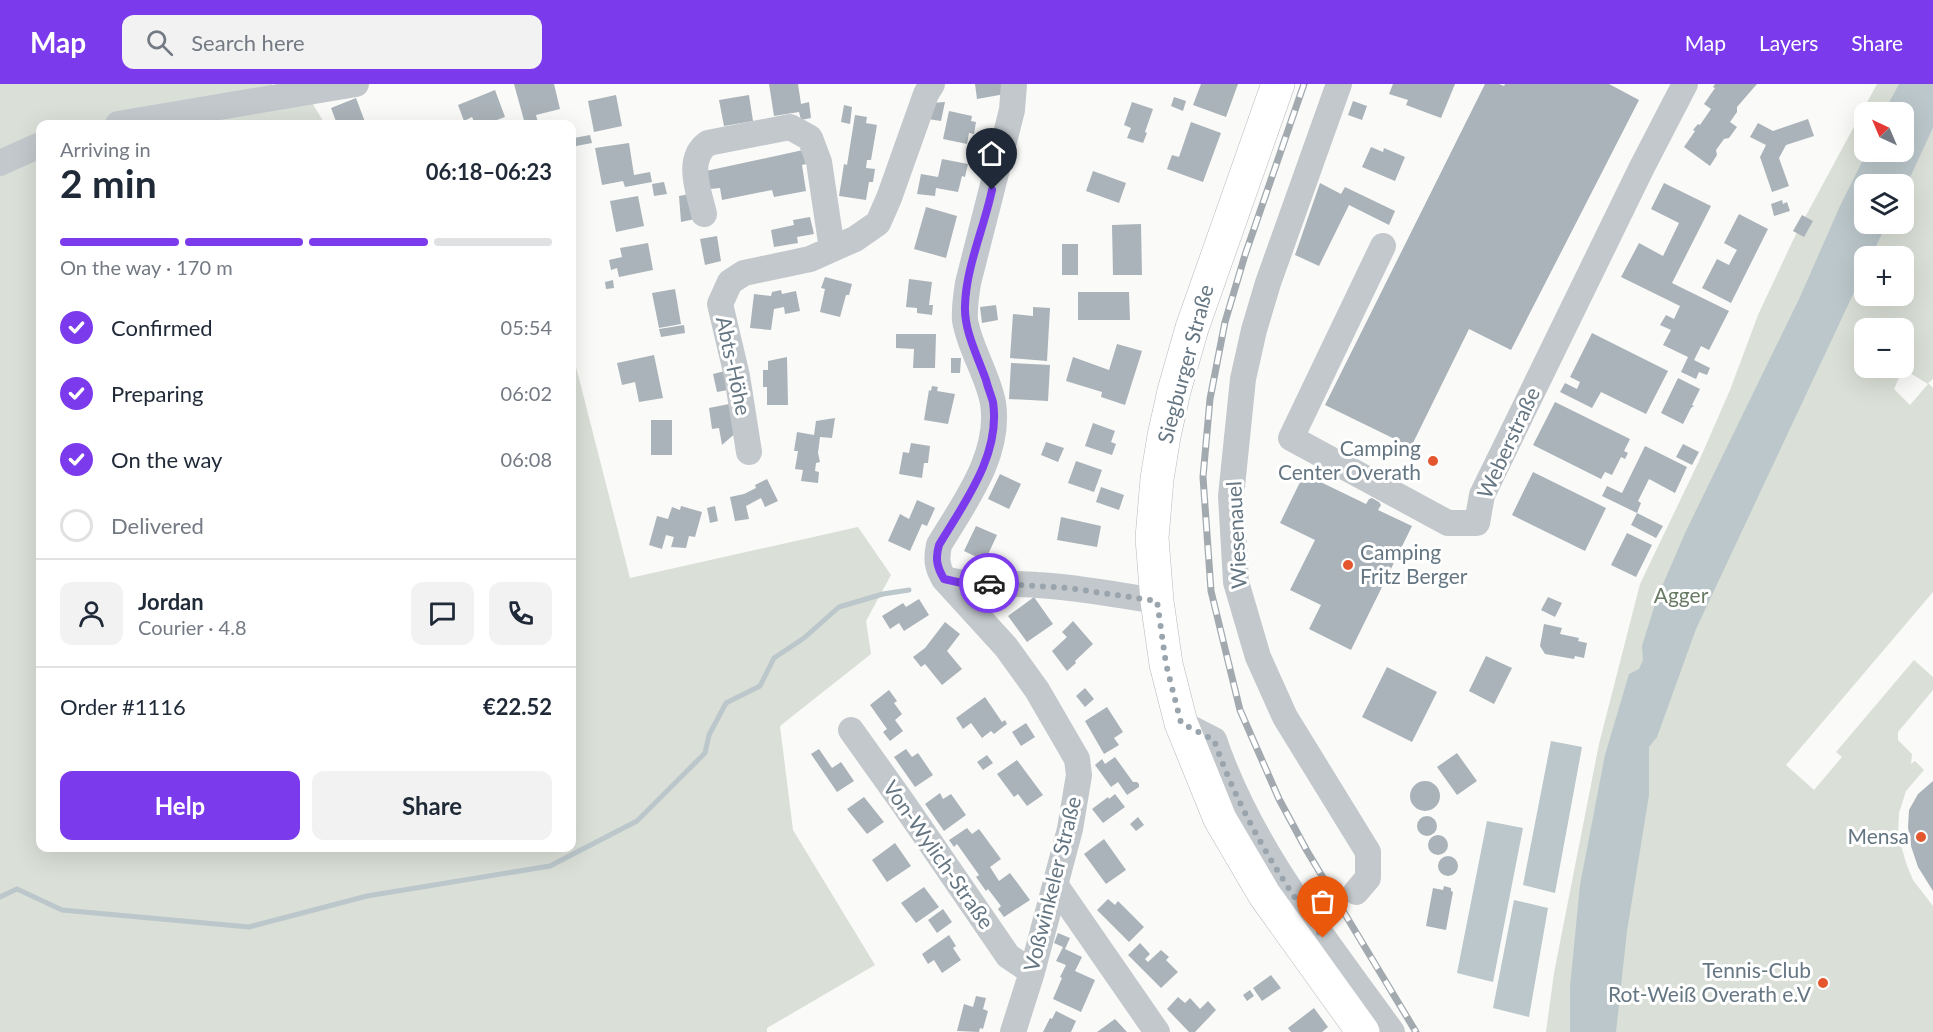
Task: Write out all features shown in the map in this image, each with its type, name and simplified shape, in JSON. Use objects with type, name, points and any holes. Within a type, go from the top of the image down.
[{"type":"main road","name":"Siegburger Straße","points":[[1278,84],[1196,318],[1174,391],[1157,479],[1152,538],[1157,601],[1166,664],[1181,723],[1220,819],[1264,894],[1363,1032]]},
{"type":"street","points":[[139,120],[356,84]]},
{"type":"street","name":"Abts-Höhe","points":[[749,452],[737,376],[720,304],[730,282],[744,273],[810,259],[855,239],[878,223],[926,94],[932,84]]},
{"type":"street","points":[[1014,84],[1012,110],[968,284],[965,305],[965,322],[993,401],[992,441],[977,479],[939,545],[936,559],[939,571],[951,587],[962,583],[1007,582],[1157,601]]},
{"type":"street","name":"Wiesenauel","points":[[1338,84],[1268,282],[1254,330],[1243,379],[1231,496],[1236,582],[1258,657],[1285,717],[1368,852],[1368,878],[1356,892]]},
{"type":"street","name":"Weberstraße","points":[[1383,246],[1291,438],[1448,523],[1477,524],[1482,495],[1685,84]]},
{"type":"street","points":[[704,214],[694,169],[702,147],[708,143],[790,127],[810,138],[819,162],[832,249]]},
{"type":"street","points":[[0,164],[36,147]]},
{"type":"street","name":"Voßwinkeler Straße","points":[[951,587],[1006,647],[1037,690],[1077,759],[1079,775],[1074,807],[1056,886],[1032,972],[1012,1032]]},
{"type":"street","points":[[1181,723],[1214,740],[1229,782],[1264,851],[1320,915],[1392,1032]]},
{"type":"street","name":"Von-Wylich-Straße","points":[[851,730],[1008,956],[1032,972]]},
{"type":"street","points":[[1056,886],[1157,1032]]},
{"type":"green space","points":[[0,84],[272,84],[276,103],[309,98],[323,120],[36,120],[36,852],[576,852],[576,367],[630,578],[858,527],[891,575],[866,621],[871,654],[780,726],[793,830],[875,965],[767,1028],[767,1032],[0,1032]]},
{"type":"green space","points":[[1877,84],[1933,84],[1914,167],[1933,128],[1933,379],[1928,383],[1933,388],[1933,592],[1786,765],[1814,790],[1842,757],[1836,752],[1914,660],[1933,677],[1933,690],[1898,732],[1898,740],[1912,754],[1911,764],[1915,761],[1924,770],[1906,791],[1899,813],[1898,834],[1913,880],[1933,906],[1933,1032],[1546,1032],[1554,973],[1599,744],[1640,584],[1699,461],[1730,390],[1758,315],[1796,234],[1854,127],[1854,162],[1914,162],[1914,102],[1867,102]]},
{"type":"shaded area","name":"Agger","points":[[1899,84],[1933,84],[1933,128],[1911,174],[1856,174],[1862,162],[1914,162],[1914,102],[1889,102]]},
{"type":"shaded area","name":"Agger","points":[[1854,178],[1854,234],[1882,234],[1876,246],[1854,246],[1854,292],[1696,629],[1657,737],[1649,747],[1649,795],[1627,931],[1616,1032],[1570,1032],[1570,987],[1580,885],[1605,755],[1629,674],[1639,669],[1643,660],[1642,646],[1657,598],[1686,531],[1800,297]]},
{"type":"shaded area","points":[[1551,741],[1582,747],[1555,893],[1523,885]]},
{"type":"shaded area","points":[[1487,821],[1523,828],[1493,982],[1457,973]]},
{"type":"shaded area","points":[[1514,900],[1548,908],[1529,1017],[1493,1008]]},
{"type":"building","points":[[514,84],[554,84],[560,109],[536,115],[537,120],[524,120]]},
{"type":"building","points":[[769,84],[798,84],[801,104],[809,102],[811,118],[801,120],[799,112],[774,116]]},
{"type":"building","points":[[975,84],[1003,84],[1005,94],[977,99]]},
{"type":"building","points":[[1201,84],[1238,84],[1226,117],[1193,105]]},
{"type":"building","points":[[1393,84],[1455,84],[1441,118],[1406,105],[1408,100],[1389,94]]},
{"type":"building","points":[[1485,84],[1504,86],[1505,84],[1609,84],[1639,100],[1511,350],[1469,329],[1411,447],[1325,405]]},
{"type":"building","points":[[1715,84],[1757,84],[1737,107],[1737,112],[1730,122],[1737,127],[1716,150],[1717,155],[1710,166],[1684,147],[1695,131],[1693,130],[1698,124],[1700,125],[1711,109],[1704,104],[1715,88],[1713,87]]},
{"type":"building","points":[[495,90],[505,117],[497,120],[473,120],[472,117],[464,120],[458,105]]},
{"type":"building","points":[[616,95],[622,126],[594,132],[588,101]]},
{"type":"building","points":[[749,95],[753,121],[724,126],[719,100]]},
{"type":"building","points":[[1174,97],[1186,101],[1183,111],[1171,106]]},
{"type":"building","points":[[356,98],[364,120],[336,120],[331,108]]},
{"type":"building","points":[[1353,101],[1367,106],[1362,120],[1348,115]]},
{"type":"building","points":[[945,102],[941,121],[928,119],[931,103]]},
{"type":"building","points":[[1132,102],[1153,109],[1143,143],[1127,138],[1131,128],[1124,125]]},
{"type":"building","points":[[844,105],[852,107],[850,124],[841,122]]},
{"type":"building","points":[[949,111],[972,116],[971,121],[976,122],[974,134],[969,133],[967,144],[943,139]]},
{"type":"building","points":[[855,115],[867,117],[866,123],[877,125],[871,160],[867,160],[866,168],[875,169],[873,182],[869,182],[866,200],[839,196],[844,164],[847,165]]},
{"type":"building","points":[[1808,119],[1814,136],[1786,145],[1779,158],[1789,186],[1772,192],[1760,157],[1766,145],[1750,137],[1758,123],[1773,131]]},
{"type":"building","points":[[1191,122],[1221,133],[1203,182],[1167,169],[1172,155],[1179,157]]},
{"type":"building","points":[[590,135],[592,143],[576,146],[576,138]]},
{"type":"building","points":[[629,143],[634,175],[650,172],[652,182],[625,187],[623,181],[602,185],[595,148]]},
{"type":"building","points":[[1371,147],[1383,152],[1384,148],[1405,157],[1395,181],[1362,167]]},
{"type":"building","points":[[803,150],[806,164],[802,165],[806,191],[774,197],[772,190],[722,200],[720,188],[710,189],[706,171]]},
{"type":"building","points":[[942,159],[968,164],[958,192],[936,188],[935,196],[917,194],[921,174],[938,177]]},
{"type":"building","points":[[1093,171],[1126,183],[1119,203],[1086,191]]},
{"type":"building","points":[[664,182],[667,194],[654,196],[652,184]]},
{"type":"building","points":[[1320,183],[1341,194],[1345,187],[1395,211],[1389,225],[1349,205],[1319,266],[1295,255]]},
{"type":"building","points":[[1664,183],[1711,206],[1672,283],[1729,311],[1709,350],[1701,346],[1694,360],[1710,368],[1707,375],[1699,372],[1696,379],[1681,372],[1688,357],[1663,345],[1671,330],[1660,325],[1666,315],[1674,319],[1680,306],[1621,277],[1639,243],[1663,256],[1679,223],[1651,209]]},
{"type":"building","points":[[690,194],[695,219],[681,222],[679,196]]},
{"type":"building","points":[[638,196],[644,226],[616,232],[610,201]]},
{"type":"building","points":[[1782,200],[1783,204],[1787,202],[1790,211],[1774,216],[1771,204]]},
{"type":"building","points":[[926,207],[957,216],[946,258],[914,249]]},
{"type":"building","points":[[1739,214],[1768,229],[1731,303],[1702,288],[1717,259],[1729,265],[1737,250],[1724,243]]},
{"type":"building","points":[[1802,215],[1813,221],[1804,237],[1793,231]]},
{"type":"building","points":[[810,217],[814,234],[797,237],[798,243],[774,247],[771,230],[794,225],[793,220]]},
{"type":"building","points":[[1141,224],[1142,275],[1113,275],[1112,225]]},
{"type":"building","points":[[717,236],[721,261],[705,265],[700,239]]},
{"type":"building","points":[[648,243],[653,270],[619,277],[617,268],[611,270],[609,260],[622,257],[620,248]]},
{"type":"building","points":[[1062,244],[1078,244],[1078,275],[1062,275]]},
{"type":"building","points":[[825,277],[852,284],[849,295],[846,295],[840,317],[820,312],[825,289],[821,288]]},
{"type":"building","points":[[909,279],[932,282],[929,305],[933,305],[932,315],[917,313],[917,308],[906,307]]},
{"type":"building","points":[[613,280],[614,288],[606,289],[605,282]]},
{"type":"building","points":[[675,289],[681,324],[659,328],[652,293]]},
{"type":"building","points":[[781,290],[782,294],[796,291],[800,311],[785,314],[784,307],[774,309],[771,330],[750,328],[754,294],[771,296],[772,292]]},
{"type":"building","points":[[1078,292],[1129,292],[1130,320],[1078,320]]},
{"type":"building","points":[[996,305],[998,320],[982,323],[980,307]]},
{"type":"building","points":[[1033,307],[1050,308],[1047,361],[1010,358],[1013,314],[1033,316]]},
{"type":"building","points":[[684,325],[685,333],[661,337],[659,329]]},
{"type":"building","points":[[1592,333],[1668,371],[1646,414],[1601,392],[1592,408],[1560,392],[1565,383],[1577,389],[1580,382],[1570,377]]},
{"type":"building","points":[[896,334],[936,334],[935,368],[913,368],[914,349],[896,348]]},
{"type":"building","points":[[1117,344],[1142,351],[1125,405],[1101,397],[1102,392],[1066,381],[1073,357],[1109,370]]},
{"type":"building","points":[[654,355],[663,398],[639,402],[635,382],[622,385],[617,363]]},
{"type":"building","points":[[787,357],[788,405],[767,405],[767,387],[763,387],[763,370],[768,370],[768,361]]},
{"type":"building","points":[[951,358],[961,358],[960,373],[951,373]]},
{"type":"building","points":[[1011,363],[1050,365],[1048,401],[1009,399]]},
{"type":"building","points":[[729,370],[733,389],[717,392],[713,374]]},
{"type":"building","points":[[1678,378],[1700,389],[1692,405],[1694,406],[1683,424],[1661,413]]},
{"type":"building","points":[[932,386],[938,387],[937,391],[955,394],[948,424],[924,420],[929,390],[931,391]]},
{"type":"building","points":[[1555,402],[1630,439],[1624,451],[1628,453],[1625,459],[1621,457],[1612,475],[1605,472],[1601,479],[1533,445]]},
{"type":"building","points":[[734,403],[739,430],[722,445],[719,428],[712,429],[709,408]]},
{"type":"building","points":[[835,418],[832,438],[820,437],[818,453],[820,462],[816,463],[815,471],[819,472],[818,483],[801,481],[803,470],[795,469],[798,451],[794,451],[797,432],[814,435],[816,421]]},
{"type":"building","points":[[651,420],[672,420],[672,455],[651,455]]},
{"type":"building","points":[[1093,423],[1115,431],[1111,442],[1116,444],[1112,455],[1085,446]]},
{"type":"building","points":[[1046,442],[1064,448],[1058,462],[1041,455]]},
{"type":"building","points":[[911,443],[930,446],[928,463],[924,463],[922,478],[899,474],[903,452],[909,453]]},
{"type":"building","points":[[1683,444],[1699,452],[1692,465],[1676,457]]},
{"type":"building","points":[[1645,446],[1687,467],[1675,493],[1649,479],[1638,501],[1641,503],[1637,513],[1602,496],[1607,486],[1622,493]]},
{"type":"building","points":[[1076,461],[1102,470],[1094,492],[1068,483]]},
{"type":"building","points":[[1533,472],[1606,508],[1585,551],[1512,515]]},
{"type":"building","points":[[1000,474],[1021,484],[1009,509],[988,499]]},
{"type":"building","name":"Camping Fritz Berger","points":[[1304,474],[1366,504],[1372,498],[1381,505],[1378,510],[1412,526],[1351,650],[1309,629],[1321,605],[1290,590],[1315,540],[1280,523]]},
{"type":"building","points":[[767,479],[778,501],[765,507],[761,498],[746,506],[749,519],[735,521],[730,497],[744,494]]},
{"type":"building","points":[[1101,487],[1124,495],[1119,510],[1096,502]]},
{"type":"building","points":[[917,500],[935,508],[927,526],[922,524],[910,551],[888,541],[900,514],[909,519]]},
{"type":"building","points":[[681,506],[702,512],[695,537],[689,536],[686,548],[671,547],[674,537],[666,535],[662,549],[649,545],[657,516],[668,519],[672,507],[680,510]]},
{"type":"building","points":[[715,506],[718,521],[710,523],[707,508]]},
{"type":"building","points":[[1637,513],[1663,526],[1656,538],[1631,525]]},
{"type":"building","points":[[1061,517],[1101,526],[1097,547],[1057,540]]},
{"type":"building","points":[[976,526],[997,535],[985,561],[964,551]]},
{"type":"building","points":[[1627,533],[1652,545],[1636,577],[1611,565]]},
{"type":"building","points":[[1034,597],[1053,624],[1027,642],[1008,616]]},
{"type":"building","points":[[1548,597],[1562,603],[1555,617],[1541,610]]},
{"type":"building","points":[[919,599],[929,615],[904,631],[899,623],[890,629],[882,616],[903,603],[906,607]]},
{"type":"building","points":[[1073,621],[1093,644],[1067,671],[1052,651],[1067,637],[1062,632]]},
{"type":"building","points":[[945,622],[960,634],[947,651],[962,669],[942,685],[925,664],[921,667],[913,657],[925,648]]},
{"type":"building","points":[[1544,624],[1562,628],[1560,634],[1579,638],[1578,641],[1587,643],[1584,658],[1575,656],[1574,659],[1545,654],[1540,646]]},
{"type":"building","points":[[1486,656],[1512,668],[1494,704],[1469,691]]},
{"type":"building","points":[[1387,667],[1437,692],[1412,742],[1362,717]]},
{"type":"building","points":[[1085,688],[1094,699],[1085,707],[1076,696]]},
{"type":"building","points":[[889,690],[902,714],[895,720],[903,731],[890,741],[883,732],[887,729],[870,705]]},
{"type":"building","points":[[985,697],[1002,722],[1005,720],[1007,724],[994,734],[991,731],[982,738],[971,723],[963,729],[956,718]]},
{"type":"building","points":[[1107,707],[1123,732],[1114,738],[1119,745],[1104,754],[1085,721]]},
{"type":"building","points":[[1026,723],[1035,737],[1021,746],[1012,732]]},
{"type":"building","points":[[819,749],[832,768],[841,762],[854,781],[837,792],[811,754]]},
{"type":"building","points":[[906,749],[912,757],[918,753],[933,775],[915,787],[894,757]]},
{"type":"building","points":[[1457,753],[1477,781],[1457,795],[1437,767]]},
{"type":"building","points":[[987,755],[993,763],[983,770],[977,762]]},
{"type":"building","points":[[1115,757],[1133,782],[1139,784],[1139,787],[1127,795],[1118,782],[1111,787],[1095,765],[1102,759],[1105,764]]},
{"type":"building","points":[[1017,760],[1043,795],[1027,806],[1018,794],[1014,797],[997,774]]},
{"type":"building","points":[[1425,781],[1436,785],[1440,796],[1436,807],[1425,811],[1414,807],[1410,796],[1414,785]]},
{"type":"building","name":"Mensa","points":[[1933,781],[1933,891],[1918,867],[1908,827],[1909,810],[1918,794]]},
{"type":"building","points":[[940,793],[943,799],[951,794],[966,815],[944,831],[925,804]]},
{"type":"building","points":[[1115,794],[1125,807],[1103,823],[1092,809]]},
{"type":"building","points":[[864,797],[884,822],[867,834],[847,809]]},
{"type":"building","points":[[1427,816],[1434,819],[1437,826],[1434,833],[1427,836],[1420,833],[1417,826],[1420,819]]},
{"type":"building","points":[[1138,817],[1144,825],[1136,831],[1130,824]]},
{"type":"building","points":[[967,828],[972,834],[979,829],[1001,859],[990,867],[999,881],[1010,873],[1030,900],[1004,917],[998,909],[1001,906],[976,877],[979,875],[957,844],[954,847],[949,840]]},
{"type":"building","points":[[1438,835],[1445,838],[1448,845],[1445,852],[1438,855],[1431,852],[1428,845],[1431,838]]},
{"type":"building","points":[[1104,839],[1126,870],[1106,884],[1084,854]]},
{"type":"building","points":[[895,843],[911,866],[887,882],[872,860]]},
{"type":"building","points":[[1448,856],[1455,859],[1458,866],[1455,873],[1448,876],[1441,873],[1438,866],[1441,859]]},
{"type":"building","points":[[1444,886],[1451,888],[1453,892],[1446,930],[1426,926],[1433,888],[1443,890]]},
{"type":"building","points":[[924,887],[939,907],[916,923],[901,903]]},
{"type":"building","points":[[1108,899],[1115,905],[1118,901],[1144,927],[1129,942],[1097,910]]},
{"type":"building","points":[[943,909],[952,922],[937,933],[928,920]]},
{"type":"building","points":[[1058,933],[1070,938],[1065,949],[1082,957],[1075,971],[1095,980],[1081,1012],[1053,999],[1066,965],[1056,961],[1063,947],[1054,943]]},
{"type":"building","points":[[949,935],[956,946],[953,948],[961,960],[942,973],[934,960],[928,964],[922,954]]},
{"type":"building","points":[[1140,943],[1150,954],[1145,959],[1148,962],[1161,950],[1169,957],[1166,960],[1178,972],[1161,988],[1128,955]]},
{"type":"building","points":[[1271,975],[1281,988],[1262,1001],[1253,988]]},
{"type":"building","points":[[1250,990],[1254,996],[1247,1001],[1243,995]]},
{"type":"building","points":[[976,996],[986,998],[983,1009],[988,1011],[983,1029],[980,1028],[979,1032],[957,1031],[964,1004],[973,1007]]},
{"type":"building","points":[[1178,997],[1185,1003],[1190,998],[1200,1009],[1208,1001],[1216,1010],[1195,1032],[1189,1032],[1167,1009]]},
{"type":"building","points":[[1314,1008],[1328,1027],[1322,1032],[1291,1032],[1288,1028]]},
{"type":"building","points":[[1056,1011],[1076,1021],[1071,1032],[1043,1032]]},
{"type":"building","points":[[1115,1019],[1127,1032],[1097,1032]]},
{"type":"waterway","points":[[0,897],[17,889],[62,910],[249,927],[367,896],[550,866],[637,821],[705,753],[709,735],[726,703],[760,686],[774,658],[804,638],[839,607],[883,594],[909,590]]},
{"type":"railway","points":[[1304,84],[1245,255],[1225,322],[1210,399],[1203,477],[1211,591],[1240,710],[1279,799],[1307,851],[1416,1032]]},
{"type":"way so far","points":[[989,583],[1043,585],[1157,601],[1166,664],[1181,723],[1214,740],[1229,782],[1264,851],[1323,938]]},
{"type":"place","name":"Camping Center Overath","points":[[1433,461]]},
{"type":"place","name":"Camping Fritz Berger","points":[[1348,565]]},
{"type":"place","name":"Mensa","points":[[1921,837]]},
{"type":"place","name":"Tennis-Club Rot-Weiß Overath e.V","points":[[1823,983]]},
{"type":"route","points":[[989,583],[962,583],[944,579],[936,559],[939,545],[985,463],[992,441],[993,401],[965,322],[968,284],[992,190]]}]
